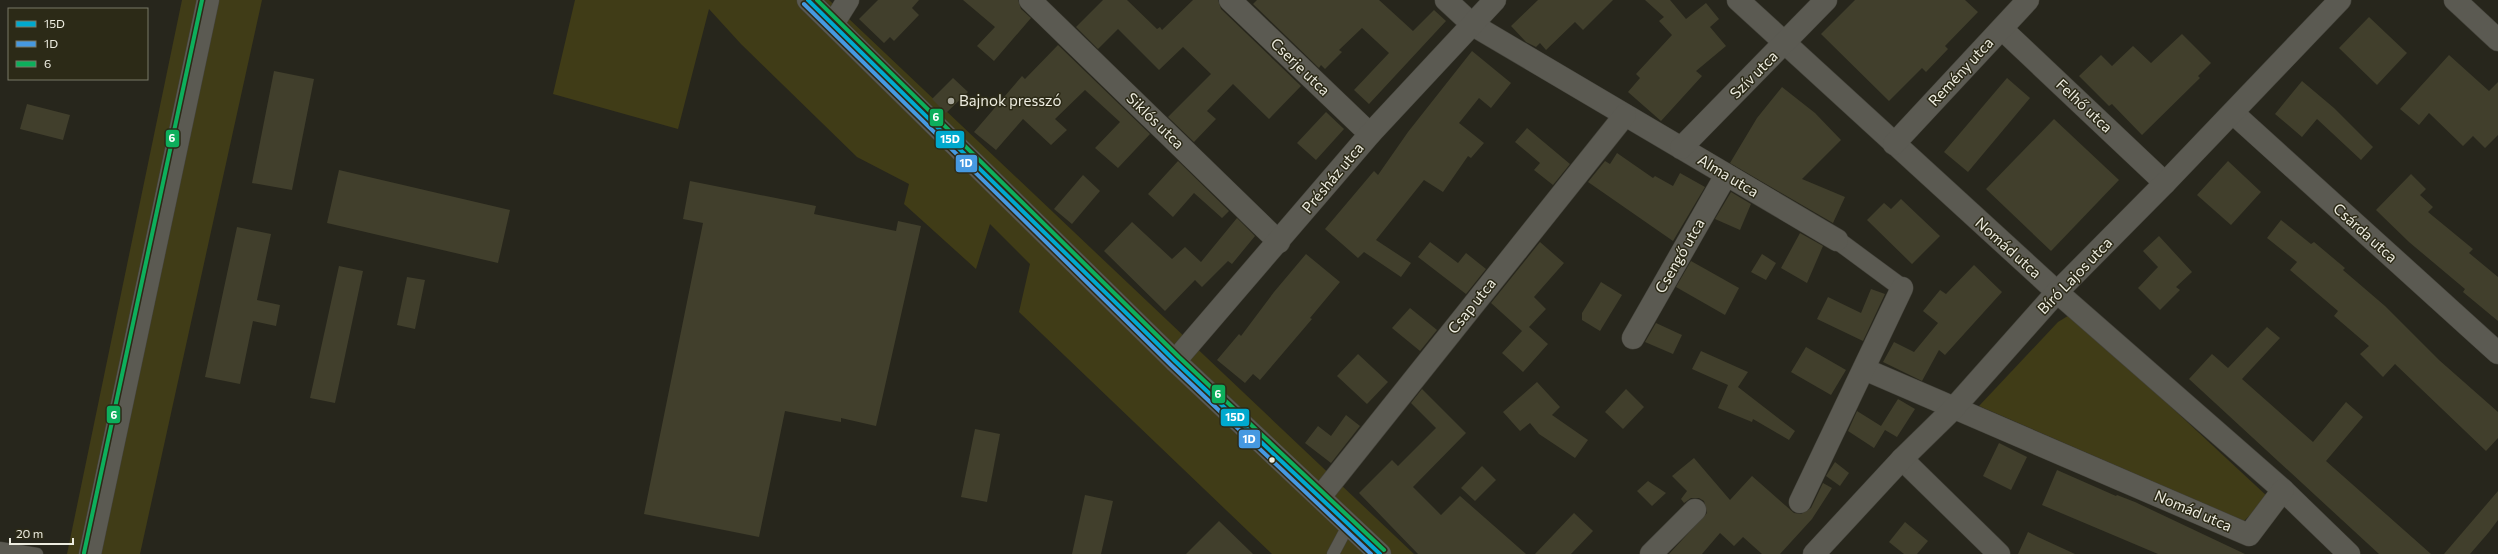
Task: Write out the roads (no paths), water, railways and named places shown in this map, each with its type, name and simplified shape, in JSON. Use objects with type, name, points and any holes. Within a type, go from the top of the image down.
[{"type":"street","points":[[90,554],[208,0]]},
{"type":"street","points":[[808,0],[1175,361],[1380,554]]},
{"type":"street","points":[[833,24],[848,0]]},
{"type":"street","name":"Siklós utca","points":[[1030,0],[1279,242]]},
{"type":"street","name":"Cserje utca","points":[[1230,0],[1370,134]]},
{"type":"street","name":"Alma utca","points":[[1446,0],[1472,24],[1837,240],[1902,288],[1800,502]]},
{"type":"street","name":"Présház utca","points":[[1175,361],[1279,242],[1370,134],[1495,0]]},
{"type":"street","name":"Nomád utca","points":[[1738,0],[1784,44],[2057,292],[2283,490],[2349,554]]},
{"type":"street","name":"Szív utca","points":[[1681,148],[1826,0]]},
{"type":"street","name":"Remény utca","points":[[1894,144],[2028,0]]},
{"type":"street","name":"Bíró Lajos utca","points":[[1814,554],[1902,459],[1953,409],[2057,292],[2233,114],[2340,0]]},
{"type":"street","points":[[2455,0],[2498,40]]},
{"type":"street","name":"Felhő utca","points":[[2002,29],[2166,183]]},
{"type":"street","name":"Csárda utca","points":[[2233,114],[2498,353]]},
{"type":"street","name":"Csap utca","points":[[1320,497],[1625,115]]},
{"type":"street","name":"Csengő utca","points":[[1633,338],[1726,175]]},
{"type":"street","points":[[1864,369],[1953,409]]},
{"type":"street","name":"Nomád utca","points":[[1953,409],[2249,535],[2283,490]]},
{"type":"street","points":[[1902,459],[1999,554]]},
{"type":"street","points":[[1651,554],[1695,510]]},
{"type":"lane","points":[[1332,554],[1349,524]]},
{"type":"lane","points":[[0,548],[37,554]]},
{"type":"place","name":"Bajnok presszó","points":[[951,101]]}]
